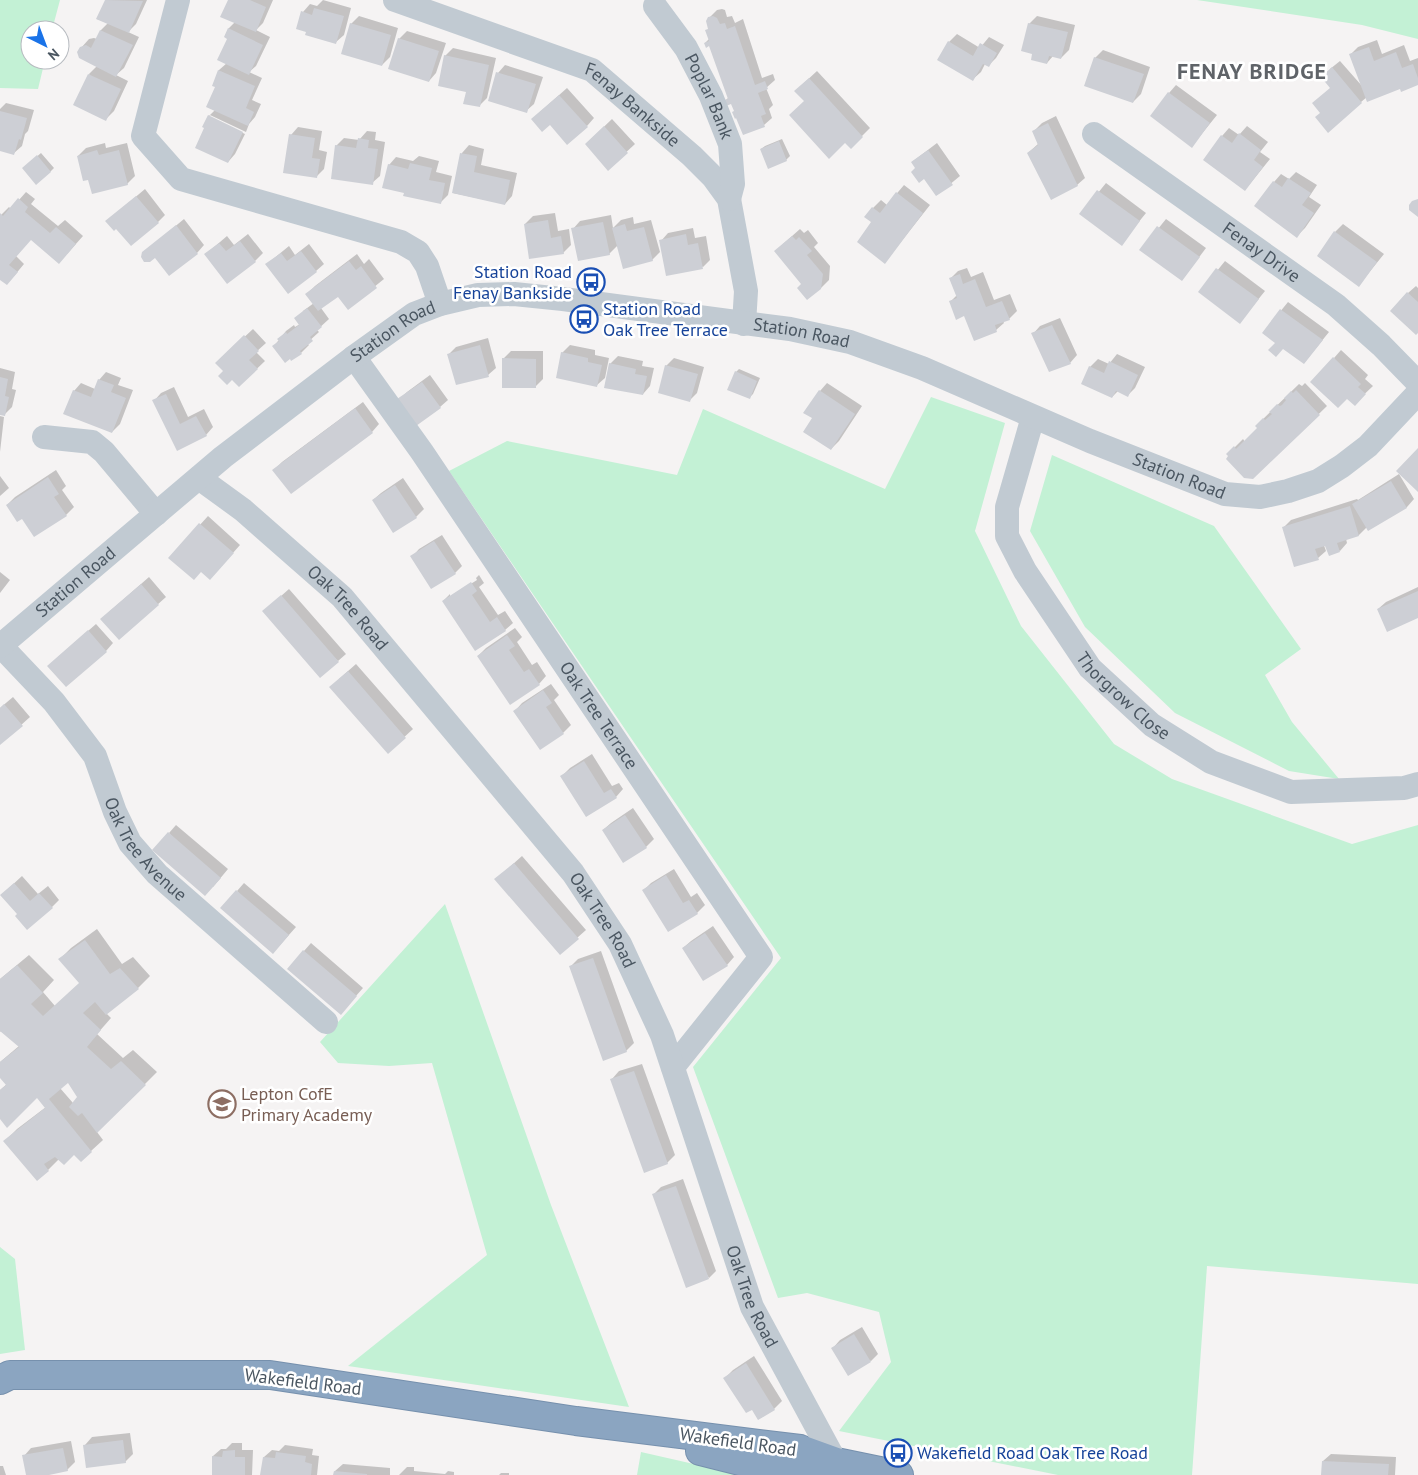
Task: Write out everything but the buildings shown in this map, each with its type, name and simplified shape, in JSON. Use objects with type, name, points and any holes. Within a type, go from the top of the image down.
[{"type":"highway","name":"Wakefield Road","points":[[0,1380],[10,1375],[270,1375],[576,1421],[800,1449],[846,1470],[899,1475]]},
{"type":"street","points":[[178,0],[143,136],[181,179],[401,242],[418,252],[427,266],[440,304]]},
{"type":"street","name":"Fenay Bankside","points":[[395,0],[592,70],[692,156],[713,176],[729,199],[746,291],[744,324]]},
{"type":"street","name":"Poplar Bank","points":[[655,6],[686,48],[711,96],[727,136],[730,144],[733,184],[729,199]]},
{"type":"street","name":"Fenay Drive","points":[[1094,134],[1336,305],[1418,383]]},
{"type":"street","name":"Station Road","points":[[3,638],[223,457],[354,357],[414,314],[440,304],[478,295],[514,294],[563,298],[790,329],[850,342],[922,368],[1160,470],[1225,494],[1260,497],[1288,491],[1318,481],[1368,446],[1418,393]]},
{"type":"street","name":"Oak Tree Terrace","points":[[354,357],[422,452],[761,957],[673,1067]]},
{"type":"street","name":"Thorgrow Close","points":[[1033,417],[1006,507],[1007,536],[1025,571],[1090,668],[1152,725],[1211,762],[1292,792],[1404,788],[1418,784]]},
{"type":"street","points":[[44,437],[92,442],[104,452],[156,514]]},
{"type":"street","name":"Oak Tree Road","points":[[199,478],[243,510],[342,598],[572,873],[620,944],[662,1035],[752,1307],[846,1470]]},
{"type":"street","name":"Oak Tree Avenue","points":[[3,638],[95,756],[115,812],[130,843],[156,874],[326,1022]]},
{"type":"green space","points":[[0,0],[60,0],[55,20],[20,20],[20,70],[43,70],[38,89],[0,88]]},
{"type":"green space","points":[[1197,0],[1418,0],[1418,39],[1362,25]]},
{"type":"green space","points":[[931,397],[1005,423],[975,531],[1021,626],[1114,744],[1172,779],[1352,844],[1418,825],[1418,1284],[1207,1266],[1192,1475],[1058,1475],[839,1431],[891,1362],[879,1312],[807,1293],[778,1298],[693,1067],[781,958],[449,471],[507,441],[677,475],[703,409],[885,489]]},
{"type":"green space","points":[[1052,455],[1214,526],[1301,649],[1265,675],[1292,722],[1339,779],[1289,771],[1175,713],[1085,627],[1030,531]]},
{"type":"green space","points":[[445,904],[551,1205],[629,1407],[348,1366],[487,1255],[432,1063],[389,1066],[338,1063],[320,1042]]},
{"type":"green space","points":[[0,1247],[15,1259],[25,1350],[0,1354]]},
{"type":"green space","points":[[641,1452],[742,1475],[637,1475]]},
{"type":"place","name":"Station Road Fenay Bankside","points":[[591,282]]},
{"type":"place","name":"Station Road Oak Tree Terrace","points":[[584,319]]},
{"type":"place","name":"Lepton CofE Primary Academy","points":[[222,1104]]},
{"type":"place","name":"Wakefield Road Oak Tree Road","points":[[898,1453]]},
{"type":"district","name":"FENAY BRIDGE","points":[[1252,71]]}]
